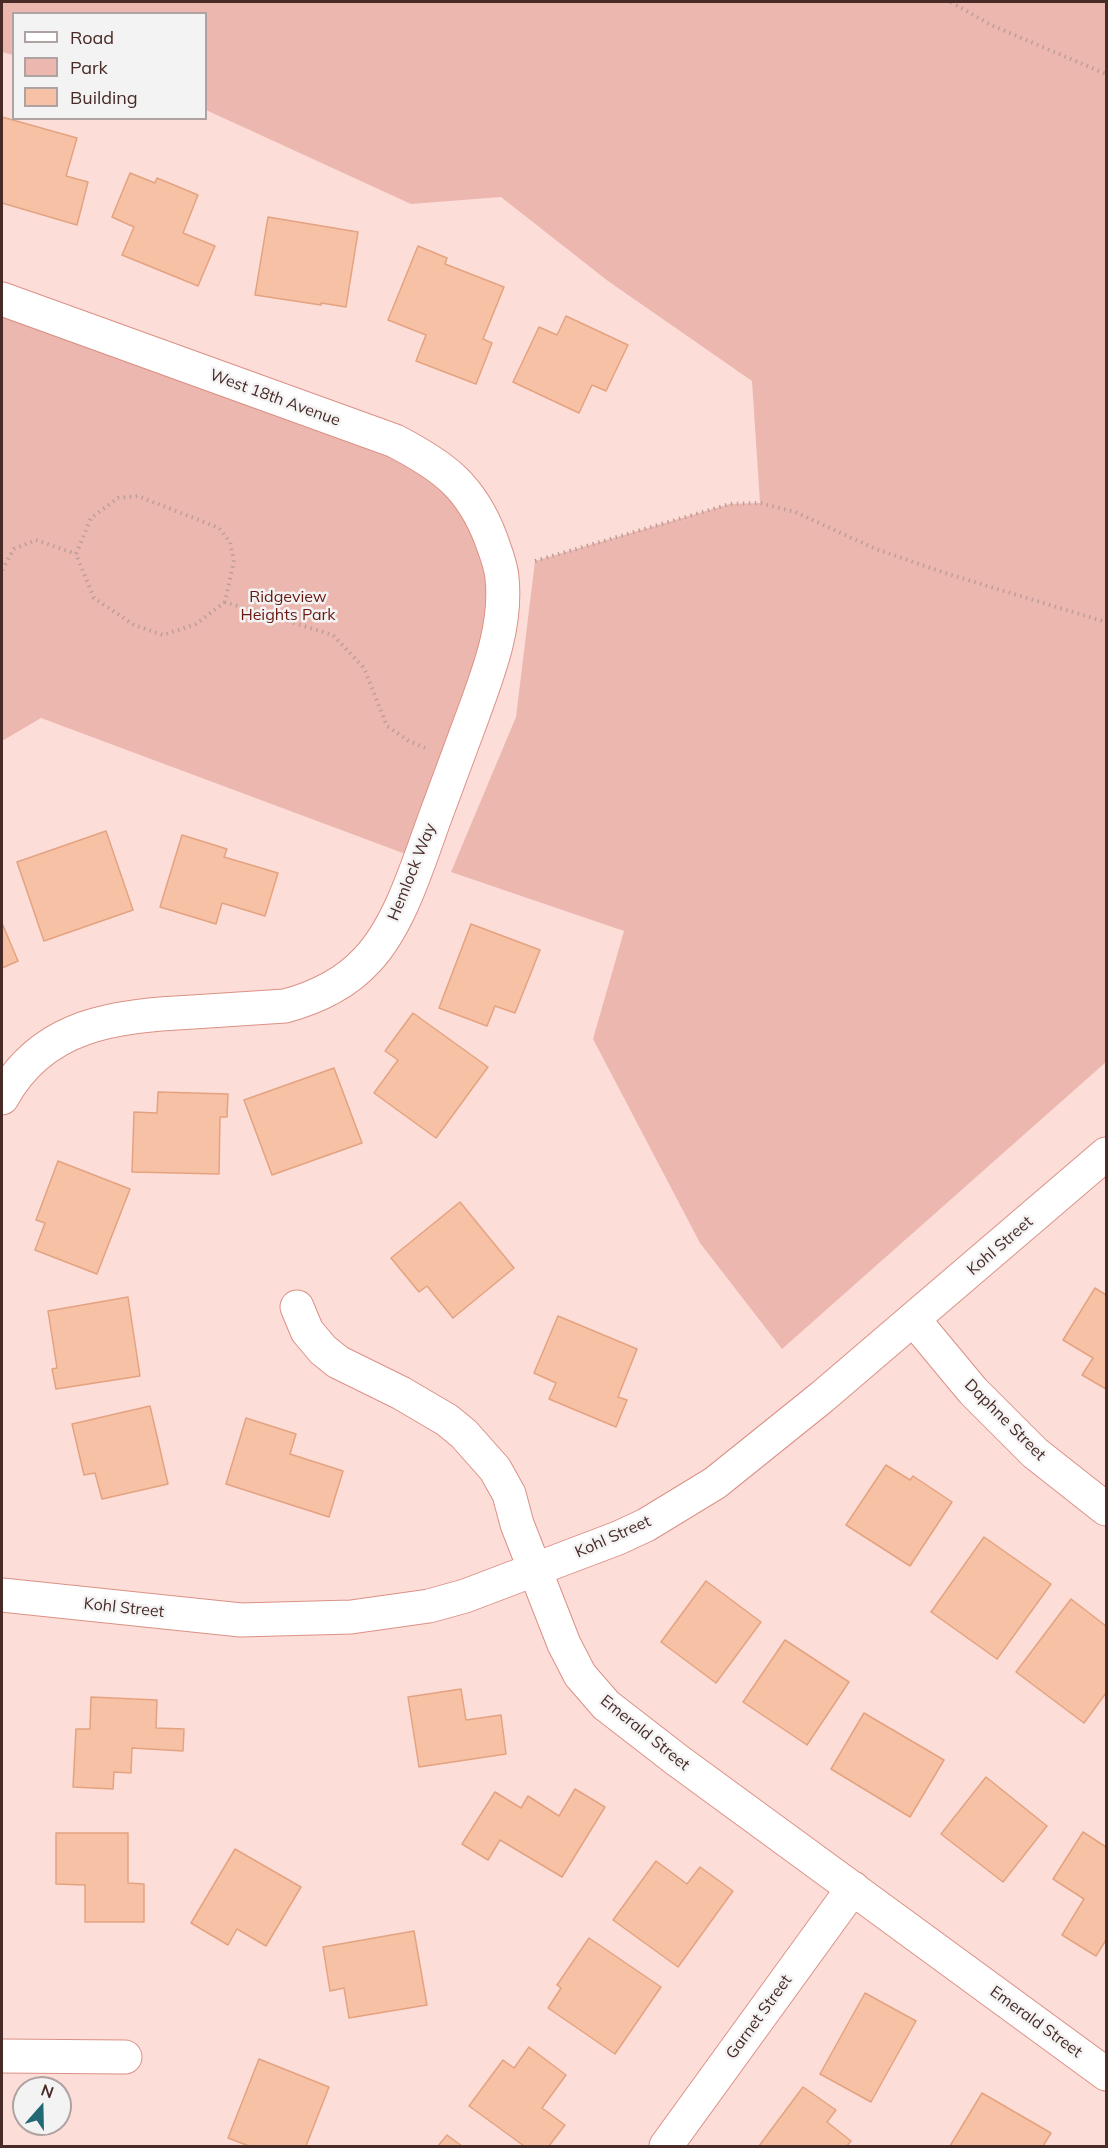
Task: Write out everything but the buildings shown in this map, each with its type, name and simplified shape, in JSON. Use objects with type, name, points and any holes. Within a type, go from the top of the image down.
[{"type":"street","name":"West 18th Avenue","points":[[2,299],[395,441],[430,459],[466,492],[482,516],[500,568]]},
{"type":"street","name":"Hemlock Way","points":[[2,1098],[31,1060],[52,1043],[86,1026],[135,1015],[285,1006],[305,1000],[339,984],[366,961],[384,939],[409,889],[490,667],[503,612],[500,568]]},
{"type":"street","name":"Kohl Street","points":[[2,1595],[241,1620],[351,1617],[429,1606],[465,1596],[618,1538],[715,1483],[822,1398],[1107,1154]]},
{"type":"street","name":"Emerald Street","points":[[297,1307],[307,1331],[330,1356],[447,1420],[495,1469],[508,1494],[517,1524],[564,1644],[580,1675],[606,1705],[1107,2074]]},
{"type":"street","name":"Daphne Street","points":[[914,1320],[973,1390],[1035,1453],[1107,1509]]},
{"type":"street","name":"Garnet Street","points":[[666,2146],[853,1887]]},
{"type":"street","points":[[2,2056],[125,2057]]},
{"type":"path","points":[[951,2],[991,25],[1107,74]]},
{"type":"path","points":[[138,496],[219,528],[230,542],[234,560],[225,602],[196,624],[163,635],[134,625],[94,598],[76,554],[92,518],[118,498],[138,496]]},
{"type":"path","points":[[500,568],[535,561],[730,504],[760,503],[795,512],[876,549],[948,574],[1107,622]]},
{"type":"path","points":[[2,570],[14,549],[36,540],[76,554]]},
{"type":"path","points":[[225,602],[333,635],[364,668],[387,726],[409,741],[456,762]]},
{"type":"green space","points":[[2,2],[1106,2],[1106,1062],[782,1349],[700,1243],[593,1039],[624,931],[451,872],[516,717],[535,561],[730,504],[760,503],[752,381],[608,281],[501,197],[411,204],[207,110],[207,12],[12,12],[12,55],[2,52]]},
{"type":"green space","name":"Ridgeview Heights Park","points":[[2,299],[430,459],[502,577],[419,859],[41,718],[2,741]]}]
